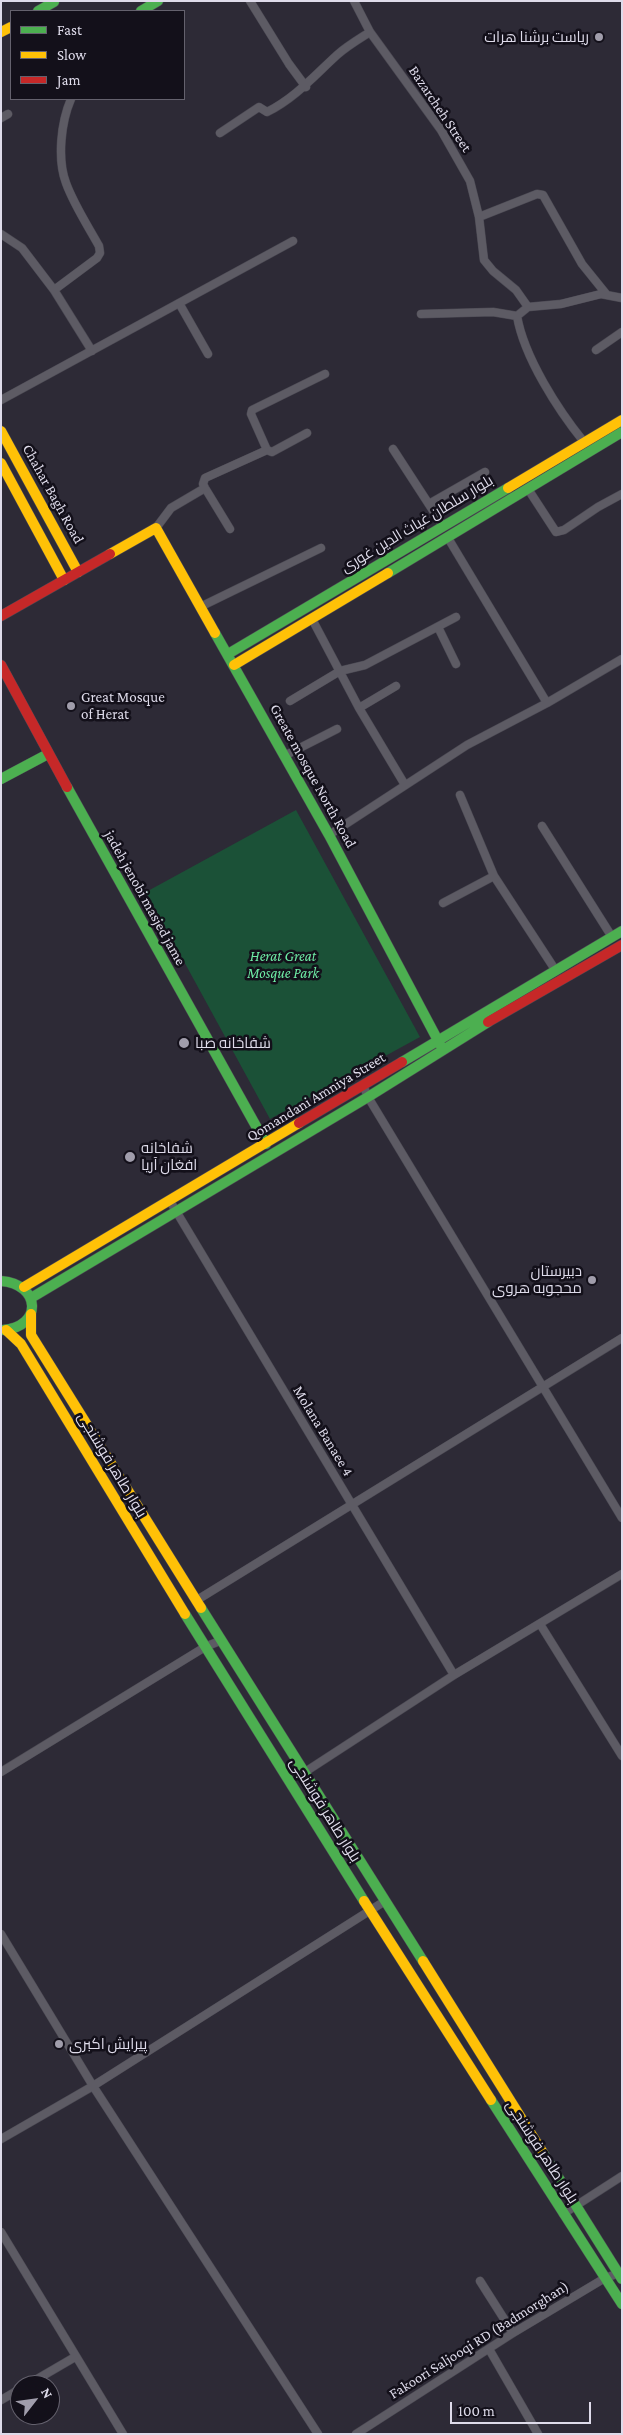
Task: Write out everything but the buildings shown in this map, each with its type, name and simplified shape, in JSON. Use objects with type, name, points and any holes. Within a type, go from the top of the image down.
[{"type":"street","points":[[143,10],[158,1]]},
{"type":"street","points":[[250,1],[289,64],[306,87]]},
{"type":"street","name":"Bazarcheh Street","points":[[354,1],[370,32],[441,130],[470,181],[479,217],[484,260],[492,271],[516,290],[528,307]]},
{"type":"street","points":[[40,10],[54,2]]},
{"type":"street","points":[[220,133],[259,107],[267,112],[273,110],[306,87],[338,54],[370,32]]},
{"type":"street","points":[[54,290],[98,258],[100,253],[99,246],[66,182],[62,154],[64,114],[71,100]]},
{"type":"street","points":[[479,217],[537,194],[543,195],[582,264],[608,295]]},
{"type":"street","points":[[1,234],[22,248],[54,290],[92,351]]},
{"type":"street","points":[[1,400],[293,241]]},
{"type":"street","points":[[421,314],[493,312],[517,316],[528,307],[561,304],[602,294],[622,298]]},
{"type":"street","points":[[179,303],[208,354]]},
{"type":"street","points":[[517,316],[520,335],[560,412],[584,442]]},
{"type":"street","points":[[596,350],[622,332]]},
{"type":"street","points":[[267,450],[250,414],[252,410],[325,374]]},
{"type":"street","name":"بلوار سلطان غیاث الدین غوری","points":[[228,654],[622,420]]},
{"type":"street","name":"Chahar Bagh Road","points":[[1,431],[78,572]]},
{"type":"street","points":[[234,665],[622,432]]},
{"type":"street","points":[[230,529],[203,484],[205,478],[267,450],[272,452],[307,433]]},
{"type":"street","points":[[393,449],[443,526]]},
{"type":"street","name":"Chahar Bagh Road","points":[[1,463],[64,580]]},
{"type":"street","points":[[429,504],[485,472]]},
{"type":"street","points":[[1,616],[156,528],[171,508],[205,488]]},
{"type":"street","points":[[528,489],[556,532],[564,530],[622,494]]},
{"type":"street","name":"Greate mosque North Road","points":[[156,528],[202,606],[329,835],[441,1046]]},
{"type":"street","points":[[448,538],[547,703]]},
{"type":"street","points":[[202,606],[320,548]]},
{"type":"street","points":[[290,702],[340,671],[365,665],[456,617]]},
{"type":"street","points":[[312,619],[359,708],[405,785]]},
{"type":"street","points":[[438,627],[456,664]]},
{"type":"street","points":[[329,835],[467,745],[547,703],[622,659]]},
{"type":"street","name":"jadeh jenobi masjed jame","points":[[1,666],[48,754],[266,1144]]},
{"type":"street","points":[[359,708],[396,686]]},
{"type":"street","points":[[284,756],[337,729]]},
{"type":"street","points":[[1,779],[48,754]]},
{"type":"street","points":[[460,795],[494,876],[556,971]]},
{"type":"street","points":[[542,826],[612,937]]},
{"type":"street","points":[[444,903],[494,876]]},
{"type":"street","name":"Qomandani Amniya Street","points":[[31,1298],[368,1097],[441,1046],[556,971],[622,931]]},
{"type":"street","name":"Qomandani Amniya Street","points":[[24,1287],[363,1085],[441,1046],[622,945]]},
{"type":"street","points":[[363,1085],[368,1097],[622,1518]]},
{"type":"street","name":"Molana Banaee 4","points":[[170,1201],[350,1505],[454,1675]]},
{"type":"street","points":[[1,1281],[10,1280],[24,1287],[31,1298]]},
{"type":"street","name":"بلوار طاهر فوشنجی","points":[[31,1298],[31,1335],[620,2274]]},
{"type":"street","points":[[4,1330],[18,1328],[31,1314]]},
{"type":"street","name":"بلوار طاهر فوشنجی","points":[[4,1330],[21,1344],[205,1647],[371,1912],[622,2304]]},
{"type":"street","points":[[197,1600],[622,1338]]},
{"type":"street","points":[[305,1772],[454,1675],[622,1574]]},
{"type":"street","points":[[540,1624],[622,1756]]},
{"type":"street","points":[[1,1772],[205,1647],[222,1640]]},
{"type":"street","points":[[1,2139],[93,2086],[386,1901]]},
{"type":"street","points":[[1,1934],[93,2086],[318,2434]]},
{"type":"street","points":[[563,2214],[622,2176]]},
{"type":"street","points":[[1,2232],[123,2434]]},
{"type":"street","name":"Fakoori Saljooqi RD (Badmorghan)","points":[[356,2434],[513,2333],[605,2278],[620,2274]]},
{"type":"street","points":[[480,2281],[513,2333]]},
{"type":"street","points":[[489,2349],[538,2434]]},
{"type":"street","points":[[44,2375],[75,2357]]},
{"type":"green space","name":"Herat Great Mosque Park","points":[[296,810],[420,1037],[270,1119],[146,892]]},
{"type":"traffic: fast","points":[[143,10],[158,1]]},
{"type":"traffic: fast","points":[[40,10],[54,2]]},
{"type":"traffic: fast","points":[[388,573],[622,432]]},
{"type":"traffic: fast","points":[[228,654],[508,488]]},
{"type":"traffic: fast","points":[[215,633],[329,835],[443,1050]]},
{"type":"traffic: fast","points":[[1,779],[48,754]]},
{"type":"traffic: fast","points":[[67,787],[266,1144]]},
{"type":"traffic: fast","points":[[402,1062],[622,931]]},
{"type":"traffic: fast","points":[[31,1298],[368,1097],[488,1022]]},
{"type":"traffic: fast","points":[[1,1281],[14,1284],[24,1290],[30,1297],[32,1306],[30,1314],[25,1321],[16,1327],[3,1330]]},
{"type":"traffic: fast","points":[[201,1608],[423,1961]]},
{"type":"traffic: fast","points":[[185,1614],[364,1901]]},
{"type":"traffic: fast","points":[[491,2100],[622,2304]]},
{"type":"traffic: fast","points":[[543,2153],[622,2279]]},
{"type":"traffic: slow","points":[[1,32],[10,28]]},
{"type":"traffic: slow","points":[[508,488],[622,420]]},
{"type":"traffic: slow","points":[[1,431],[78,572]]},
{"type":"traffic: slow","points":[[1,463],[64,580]]},
{"type":"traffic: slow","points":[[110,554],[156,528],[215,633]]},
{"type":"traffic: slow","points":[[234,665],[388,573]]},
{"type":"traffic: slow","points":[[24,1287],[299,1123]]},
{"type":"traffic: slow","points":[[31,1314],[31,1335],[201,1608]]},
{"type":"traffic: slow","points":[[6,1330],[21,1344],[185,1614]]},
{"type":"traffic: slow","points":[[364,1901],[491,2100]]},
{"type":"traffic: slow","points":[[423,1961],[543,2153]]},
{"type":"traffic: jam","points":[[1,616],[110,554]]},
{"type":"traffic: jam","points":[[1,665],[67,787]]},
{"type":"traffic: jam","points":[[488,1022],[622,945]]},
{"type":"traffic: jam","points":[[299,1123],[402,1062]]},
{"type":"place","name":"ریاست برشنا هرات","points":[[599,37]]},
{"type":"place","name":"Great Mosque of Herat","points":[[71,706]]},
{"type":"place","name":"شفاخانه صبا","points":[[184,1043]]},
{"type":"place","name":"شفاخانه افغان آریا","points":[[130,1157]]},
{"type":"place","name":"دبیرستان محجوبه هروی","points":[[592,1280]]},
{"type":"place","name":"پیرایش اکبری","points":[[59,2044]]}]
